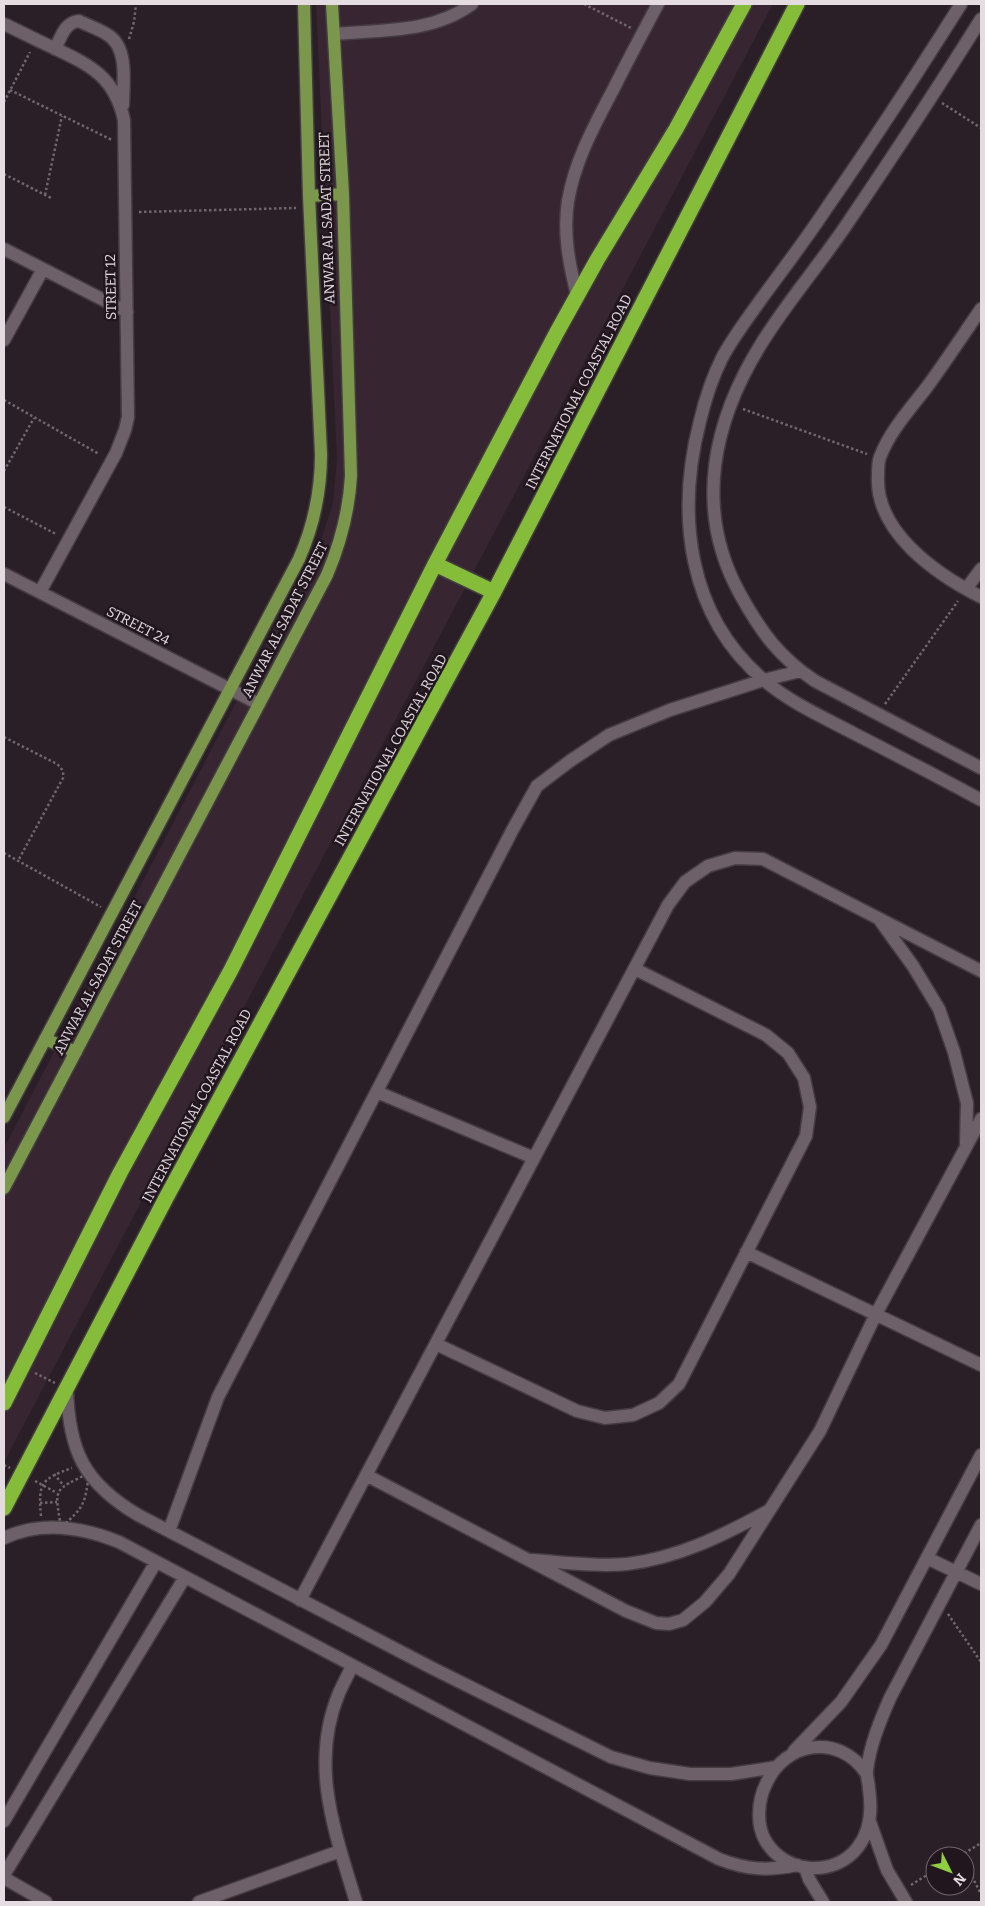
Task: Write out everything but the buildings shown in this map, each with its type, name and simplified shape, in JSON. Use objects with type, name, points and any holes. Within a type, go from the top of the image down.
[{"type":"highway","points":[[5,1397],[23,1366],[120,1173],[177,1072],[244,944],[435,564],[577,295],[676,129],[744,4]]},
{"type":"highway","name":"INTERNATIONAL COASTAL ROAD","points":[[4,1508],[180,1172],[494,592],[798,4]]},
{"type":"highway","points":[[435,564],[494,592]]},
{"type":"main road","name":"ANWAR AL SADAT STREET","points":[[4,1117],[299,559],[317,508],[321,454],[304,4]]},
{"type":"main road","name":"ANWAR AL SADAT STREET","points":[[4,1188],[327,574],[335,556],[347,516],[351,476],[343,194],[332,4]]},
{"type":"main road","points":[[310,202],[343,194]]},
{"type":"main road","points":[[45,1039],[76,1052]]},
{"type":"street","points":[[334,34],[416,28],[442,20],[472,4]]},
{"type":"street","points":[[577,295],[567,249],[566,226],[568,202],[573,179],[580,157],[594,126],[658,4]]},
{"type":"street","points":[[961,4],[899,103],[822,216],[742,326],[722,359],[707,394],[689,474],[688,518],[694,561],[707,603],[720,630],[741,657],[764,680],[796,704],[981,800]]},
{"type":"street","points":[[981,19],[932,97],[843,230],[764,340],[745,371],[730,404],[719,438],[713,473],[713,509],[719,544],[731,578],[748,609],[772,645],[800,671],[981,768]]},
{"type":"street","points":[[55,49],[66,27],[74,22],[79,21],[111,37],[118,45],[122,55],[124,120]]},
{"type":"street","name":"STREET 12","points":[[4,24],[82,62],[99,74],[107,82],[118,100],[124,120],[128,418],[122,442],[40,592]]},
{"type":"street","points":[[4,250],[127,312]]},
{"type":"street","points":[[4,340],[43,269]]},
{"type":"street","points":[[981,309],[944,364],[892,432],[879,458],[878,488],[886,516],[907,544],[932,567],[981,597]]},
{"type":"street","points":[[966,589],[981,569]]},
{"type":"street","name":"STREET 24","points":[[4,574],[259,704]]},
{"type":"street","points":[[169,1531],[218,1397],[508,838],[538,786],[570,761],[609,735],[670,710],[764,680],[800,671]]},
{"type":"street","points":[[300,1600],[668,904],[685,882],[708,866],[735,858],[764,859],[981,971]]},
{"type":"street","points":[[877,917],[913,966],[939,1009],[954,1052],[967,1103],[966,1148]]},
{"type":"street","points":[[436,1344],[578,1411],[605,1418],[633,1415],[659,1403],[679,1384],[806,1136],[810,1107],[804,1078],[788,1053],[766,1035],[635,969]]},
{"type":"street","points":[[377,1092],[534,1158]]},
{"type":"street","points":[[366,1475],[626,1611],[656,1623],[669,1624],[683,1620],[705,1602],[729,1574],[820,1431],[876,1314],[981,1119]]},
{"type":"street","points":[[746,1252],[981,1364]]},
{"type":"street","points":[[67,1390],[72,1438],[86,1469],[108,1495],[121,1505],[441,1673],[611,1757],[650,1768],[690,1774],[731,1774],[781,1764],[801,1750],[810,1747],[829,1747],[838,1749],[854,1759],[866,1773]]},
{"type":"street","points":[[870,1822],[858,1848],[844,1860],[820,1869],[801,1866],[787,1860],[771,1848],[764,1839],[761,1828],[760,1806],[768,1780],[781,1764],[823,1722],[868,1665],[881,1645],[981,1455]]},
{"type":"street","points":[[526,1560],[626,1564],[678,1553],[724,1534],[770,1510]]},
{"type":"street","points":[[902,1897],[887,1870],[870,1822],[870,1798],[866,1773],[874,1740],[890,1698],[981,1525]]},
{"type":"street","points":[[4,1538],[27,1529],[61,1527],[104,1536],[720,1859],[733,1864],[761,1869],[801,1866]]},
{"type":"street","points":[[927,1558],[981,1584]]},
{"type":"street","points":[[4,1821],[156,1562]]},
{"type":"street","points":[[46,1902],[4,1877],[185,1577]]},
{"type":"street","points":[[352,1666],[336,1702],[329,1725],[325,1756],[325,1788],[331,1820],[356,1902]]},
{"type":"street","points":[[199,1902],[340,1851]]},
{"type":"street","points":[[801,1866],[823,1902]]},
{"type":"path","points":[[122,55],[134,22],[136,4]]},
{"type":"path","points":[[584,4],[642,34]]},
{"type":"path","points":[[4,102],[36,40]]},
{"type":"path","points":[[10,90],[124,146]]},
{"type":"path","points":[[932,97],[981,128]]},
{"type":"path","points":[[45,195],[62,115]]},
{"type":"path","points":[[4,174],[53,199]]},
{"type":"path","points":[[125,212],[310,202]]},
{"type":"path","points":[[4,400],[112,461]]},
{"type":"path","points":[[730,404],[879,458]]},
{"type":"path","points":[[4,471],[34,417]]},
{"type":"path","points":[[4,507],[69,540]]},
{"type":"path","points":[[878,714],[966,589]]},
{"type":"path","points":[[4,737],[57,764],[64,774],[18,861]]},
{"type":"path","points":[[4,854],[112,912]]},
{"type":"path","points":[[23,1366],[67,1390]]},
{"type":"path","points":[[42,1528],[40,1503],[42,1485],[54,1474],[86,1469]]},
{"type":"path","points":[[61,1527],[57,1502],[58,1494],[64,1486],[86,1469]]},
{"type":"path","points":[[61,1527],[77,1514],[82,1507],[85,1499],[86,1469]]},
{"type":"path","points":[[54,1474],[64,1486]]},
{"type":"path","points":[[40,1503],[57,1502]]},
{"type":"path","points":[[940,1603],[981,1662]]},
{"type":"path","points":[[902,1897],[925,1878]]},
{"type":"path","points":[[975,1883],[981,1894]]},
{"type":"shaded area","points":[[316,4],[773,4],[4,1462],[4,1148],[322,537],[333,503],[337,460]]}]
